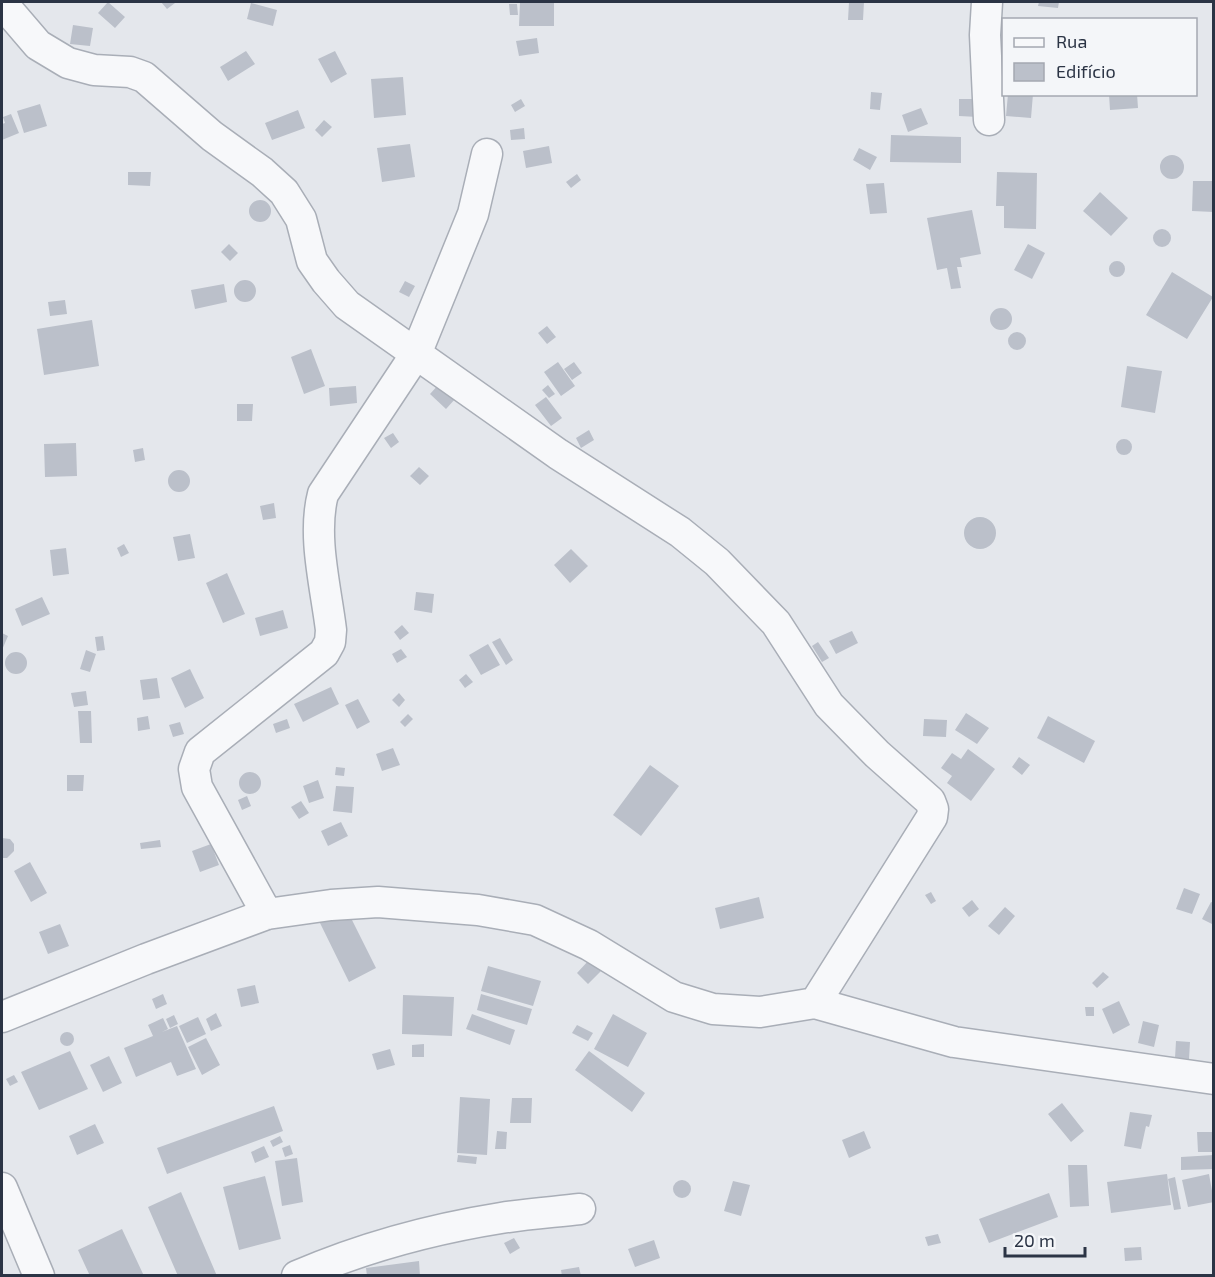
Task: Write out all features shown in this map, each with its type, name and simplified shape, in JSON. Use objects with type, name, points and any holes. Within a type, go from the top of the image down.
[{"type":"street","points":[[987,2],[985,35],[989,120]]},
{"type":"street","points":[[2,3],[38,45],[68,63],[94,70],[130,72],[144,77],[212,136],[262,172],[284,192],[301,219],[312,261],[347,305],[558,454],[680,532],[717,562],[776,623],[829,705],[877,754],[930,801],[933,809],[932,817],[815,1003]]},
{"type":"street","points":[[267,914],[197,787],[194,769],[200,752],[324,653],[330,642],[331,630],[319,532],[319,511],[323,494],[416,354],[472,214],[487,154]]},
{"type":"street","points":[[2,1017],[146,959],[267,914],[332,905],[378,902],[478,910],[535,920],[589,945],[674,997],[713,1009],[759,1012],[815,1003],[954,1042],[1214,1079]]},
{"type":"street","points":[[2,1188],[39,1275]]},
{"type":"street","points":[[297,1275],[332,1261],[415,1236],[502,1218],[580,1209]]},
{"type":"building","points":[[108,2],[125,17],[115,28],[98,13]]},
{"type":"building","points":[[161,2],[174,2],[175,3],[167,9]]},
{"type":"building","points":[[520,2],[554,2],[554,26],[519,26]]},
{"type":"building","points":[[849,2],[864,2],[863,20],[848,20]]},
{"type":"building","points":[[1039,2],[1059,2],[1058,8],[1038,6]]},
{"type":"building","points":[[251,3],[277,10],[273,26],[247,19]]},
{"type":"building","points":[[509,4],[517,4],[518,15],[510,15]]},
{"type":"building","points":[[73,25],[93,28],[90,46],[70,44]]},
{"type":"building","points":[[537,38],[539,53],[519,56],[516,41]]},
{"type":"building","points":[[246,51],[255,64],[228,81],[220,67]]},
{"type":"building","points":[[335,51],[347,74],[331,83],[318,59]]},
{"type":"building","points":[[403,77],[406,115],[374,118],[371,79]]},
{"type":"building","points":[[871,92],[882,93],[880,110],[870,109]]},
{"type":"building","points":[[1008,96],[1033,96],[1031,118],[1006,116]]},
{"type":"building","points":[[1109,96],[1137,96],[1138,108],[1110,110]]},
{"type":"building","points":[[521,99],[525,106],[515,112],[511,105]]},
{"type":"building","points":[[959,99],[979,99],[978,117],[959,116]]},
{"type":"building","points":[[40,104],[47,126],[24,133],[17,111]]},
{"type":"building","points":[[921,108],[928,124],[908,132],[902,115]]},
{"type":"building","points":[[298,110],[305,128],[272,140],[265,123]]},
{"type":"building","points":[[11,114],[19,133],[2,140],[2,124],[5,123],[3,117]]},
{"type":"building","points":[[324,120],[332,127],[322,137],[315,130]]},
{"type":"building","points":[[524,128],[525,139],[511,140],[510,130]]},
{"type":"building","points":[[891,135],[961,137],[961,163],[890,162]]},
{"type":"building","points":[[410,144],[415,177],[382,182],[377,148]]},
{"type":"building","points":[[549,146],[552,163],[526,168],[523,151]]},
{"type":"building","points":[[859,148],[877,157],[870,170],[853,160]]},
{"type":"building","points":[[1172,155],[1181,158],[1184,167],[1181,176],[1172,179],[1163,176],[1160,167],[1163,158]]},
{"type":"building","points":[[128,172],[151,172],[150,186],[128,185]]},
{"type":"building","points":[[997,172],[1037,173],[1036,229],[1004,228],[1004,206],[996,206]]},
{"type":"building","points":[[577,174],[581,180],[571,188],[566,182]]},
{"type":"building","points":[[1193,181],[1214,181],[1214,212],[1192,211]]},
{"type":"building","points":[[884,183],[887,213],[870,214],[866,184]]},
{"type":"building","points":[[1100,192],[1128,218],[1111,236],[1083,211]]},
{"type":"building","points":[[260,200],[270,207],[271,211],[264,221],[260,222],[250,215],[249,211],[256,201]]},
{"type":"building","points":[[972,210],[981,254],[960,258],[962,267],[957,267],[961,288],[951,289],[947,268],[937,270],[927,218]]},
{"type":"building","points":[[1158,229],[1166,229],[1171,234],[1169,245],[1158,247],[1153,242],[1153,234]]},
{"type":"building","points":[[229,244],[238,253],[230,261],[221,252]]},
{"type":"building","points":[[1028,244],[1045,253],[1032,279],[1014,270]]},
{"type":"building","points":[[1117,261],[1125,269],[1117,277],[1109,269]]},
{"type":"building","points":[[1172,272],[1213,297],[1187,339],[1146,315]]},
{"type":"building","points":[[245,280],[255,287],[256,291],[249,301],[245,302],[235,295],[234,291],[241,281]]},
{"type":"building","points":[[405,281],[415,286],[409,297],[399,292]]},
{"type":"building","points":[[224,284],[227,302],[195,309],[191,290]]},
{"type":"building","points":[[65,300],[67,314],[50,316],[48,302]]},
{"type":"building","points":[[1001,308],[1011,315],[1012,319],[1005,329],[1001,330],[991,323],[990,319],[997,309]]},
{"type":"building","points":[[92,320],[99,366],[44,375],[37,329]]},
{"type":"building","points":[[547,326],[556,337],[547,344],[538,333]]},
{"type":"building","points":[[1017,332],[1023,335],[1026,341],[1023,347],[1017,350],[1011,347],[1008,341],[1011,335]]},
{"type":"building","points":[[311,349],[325,386],[304,394],[291,357]]},
{"type":"building","points":[[558,362],[575,386],[561,396],[544,372]]},
{"type":"building","points":[[574,362],[582,373],[572,380],[564,369]]},
{"type":"building","points":[[1127,366],[1162,371],[1155,413],[1121,407]]},
{"type":"building","points":[[440,383],[456,398],[446,409],[430,394]]},
{"type":"building","points":[[548,385],[555,394],[549,398],[542,390]]},
{"type":"building","points":[[356,386],[357,403],[330,406],[329,388]]},
{"type":"building","points":[[546,397],[562,418],[551,426],[535,405]]},
{"type":"building","points":[[237,404],[253,404],[252,421],[237,421]]},
{"type":"building","points":[[589,430],[594,440],[581,448],[576,438]]},
{"type":"building","points":[[393,433],[399,442],[391,448],[384,438]]},
{"type":"building","points":[[1124,439],[1132,447],[1124,455],[1116,447]]},
{"type":"building","points":[[76,443],[77,476],[45,477],[44,444]]},
{"type":"building","points":[[143,448],[145,460],[135,462],[133,450]]},
{"type":"building","points":[[419,467],[429,476],[420,485],[410,476]]},
{"type":"building","points":[[179,470],[189,477],[190,481],[183,491],[179,492],[169,485],[168,481],[175,471]]},
{"type":"building","points":[[274,503],[276,518],[263,520],[260,506]]},
{"type":"building","points":[[980,517],[991,522],[996,533],[991,544],[980,549],[969,544],[964,533],[969,522]]},
{"type":"building","points":[[190,534],[195,558],[178,561],[173,537]]},
{"type":"building","points":[[124,544],[129,553],[121,557],[117,548]]},
{"type":"building","points":[[66,548],[69,574],[53,576],[50,550]]},
{"type":"building","points":[[571,549],[588,566],[570,583],[554,565]]},
{"type":"building","points":[[227,573],[245,614],[223,623],[206,583]]},
{"type":"building","points":[[416,592],[434,594],[432,613],[414,610]]},
{"type":"building","points":[[42,597],[50,614],[22,626],[15,609]]},
{"type":"building","points":[[283,610],[288,628],[260,636],[255,618]]},
{"type":"building","points":[[402,625],[409,633],[400,640],[394,632]]},
{"type":"building","points":[[852,631],[858,643],[836,654],[829,641]]},
{"type":"building","points":[[2,633],[8,636],[2,650]]},
{"type":"building","points":[[103,636],[105,650],[97,651],[95,637]]},
{"type":"building","points":[[500,638],[513,660],[506,665],[492,642]]},
{"type":"building","points":[[818,642],[829,658],[822,662],[812,646]]},
{"type":"building","points":[[488,644],[500,665],[481,675],[469,655]]},
{"type":"building","points":[[401,649],[407,657],[397,663],[392,654]]},
{"type":"building","points":[[86,650],[96,654],[90,672],[80,669]]},
{"type":"building","points":[[16,652],[26,659],[27,663],[20,673],[16,674],[6,667],[5,663],[12,653]]},
{"type":"building","points":[[190,669],[204,698],[185,708],[171,678]]},
{"type":"building","points":[[466,674],[473,682],[465,688],[459,680]]},
{"type":"building","points":[[157,678],[160,698],[143,700],[140,680]]},
{"type":"building","points":[[331,687],[339,704],[303,722],[294,704]]},
{"type":"building","points":[[86,691],[88,705],[74,707],[71,693]]},
{"type":"building","points":[[399,693],[405,700],[399,707],[392,700]]},
{"type":"building","points":[[358,699],[370,722],[357,729],[345,705]]},
{"type":"building","points":[[78,711],[91,711],[92,743],[80,743]]},
{"type":"building","points":[[966,713],[989,728],[977,744],[955,730]]},
{"type":"building","points":[[408,714],[413,719],[405,727],[400,722]]},
{"type":"building","points":[[148,716],[150,729],[138,731],[137,718]]},
{"type":"building","points":[[1048,716],[1095,741],[1084,763],[1037,738]]},
{"type":"building","points":[[287,719],[290,728],[276,733],[273,724]]},
{"type":"building","points":[[924,719],[947,720],[946,737],[923,736]]},
{"type":"building","points":[[180,722],[184,734],[173,737],[169,725]]},
{"type":"building","points":[[393,748],[400,765],[382,771],[376,754]]},
{"type":"building","points":[[968,749],[995,769],[971,801],[947,783],[952,776],[941,768],[952,753],[961,759]]},
{"type":"building","points":[[1019,757],[1030,765],[1022,775],[1012,767]]},
{"type":"building","points":[[650,765],[679,786],[641,836],[613,815]]},
{"type":"building","points":[[336,767],[345,768],[344,776],[335,775]]},
{"type":"building","points":[[250,772],[260,779],[261,783],[254,793],[250,794],[240,787],[239,783],[246,773]]},
{"type":"building","points":[[67,775],[84,775],[83,791],[67,791]]},
{"type":"building","points":[[318,780],[324,798],[309,803],[303,786]]},
{"type":"building","points":[[336,786],[354,787],[352,813],[333,811]]},
{"type":"building","points":[[247,796],[251,806],[242,810],[238,800]]},
{"type":"building","points":[[301,801],[309,813],[299,819],[291,807]]},
{"type":"building","points":[[341,822],[348,836],[328,846],[321,831]]},
{"type":"building","points":[[2,838],[10,839],[14,844],[14,851],[7,858],[2,858]]},
{"type":"building","points":[[160,840],[161,847],[141,849],[140,843]]},
{"type":"building","points":[[211,844],[219,865],[200,872],[192,851]]},
{"type":"building","points":[[30,862],[47,893],[31,902],[14,871]]},
{"type":"building","points":[[1184,888],[1200,894],[1192,914],[1176,909]]},
{"type":"building","points":[[931,892],[936,901],[931,904],[925,895]]},
{"type":"building","points":[[759,897],[764,918],[720,929],[715,908]]},
{"type":"building","points":[[972,900],[979,909],[969,917],[962,908]]},
{"type":"building","points":[[1211,902],[1214,903],[1212,924],[1202,919]]},
{"type":"building","points":[[1005,907],[1015,916],[999,935],[988,926]]},
{"type":"building","points":[[347,910],[376,968],[349,982],[320,923]]},
{"type":"building","points":[[60,924],[69,946],[48,954],[39,932]]},
{"type":"building","points":[[589,960],[601,971],[588,984],[577,973]]},
{"type":"building","points":[[488,966],[541,981],[533,1006],[481,991]]},
{"type":"building","points":[[1103,972],[1109,977],[1097,988],[1092,983]]},
{"type":"building","points":[[255,985],[259,1003],[241,1007],[237,989]]},
{"type":"building","points":[[163,994],[167,1004],[156,1009],[152,999]]},
{"type":"building","points":[[481,994],[532,1009],[527,1025],[477,1010]]},
{"type":"building","points":[[403,995],[454,997],[452,1036],[402,1034]]},
{"type":"building","points":[[1119,1001],[1130,1025],[1113,1034],[1102,1009]]},
{"type":"building","points":[[1085,1007],[1094,1007],[1094,1016],[1086,1016]]},
{"type":"building","points":[[216,1013],[222,1026],[211,1031],[206,1019]]},
{"type":"building","points":[[472,1014],[515,1030],[510,1045],[466,1029]]},
{"type":"building","points":[[613,1014],[647,1033],[628,1067],[594,1049]]},
{"type":"building","points":[[174,1015],[178,1024],[170,1028],[166,1019]]},
{"type":"building","points":[[198,1017],[206,1034],[187,1043],[179,1026]]},
{"type":"building","points":[[163,1018],[168,1029],[162,1032],[177,1026],[196,1069],[177,1076],[171,1062],[136,1077],[124,1048],[153,1036],[148,1025]]},
{"type":"building","points":[[1143,1021],[1159,1025],[1154,1047],[1138,1043]]},
{"type":"building","points":[[577,1025],[593,1033],[588,1041],[572,1033]]},
{"type":"building","points":[[64,1032],[70,1032],[74,1039],[70,1046],[64,1046],[60,1042],[60,1036]]},
{"type":"building","points":[[206,1038],[220,1065],[202,1075],[188,1047]]},
{"type":"building","points":[[1176,1041],[1190,1042],[1189,1059],[1175,1058]]},
{"type":"building","points":[[424,1044],[424,1057],[412,1057],[412,1045]]},
{"type":"building","points":[[390,1049],[395,1065],[377,1070],[372,1054]]},
{"type":"building","points":[[70,1051],[88,1089],[39,1110],[21,1072]]},
{"type":"building","points":[[589,1051],[645,1093],[632,1112],[575,1070]]},
{"type":"building","points":[[109,1056],[122,1083],[103,1092],[90,1065]]},
{"type":"building","points":[[14,1075],[18,1082],[10,1086],[6,1079]]},
{"type":"building","points":[[460,1097],[490,1099],[487,1155],[457,1153]]},
{"type":"building","points":[[512,1098],[532,1098],[531,1123],[510,1123]]},
{"type":"building","points":[[1062,1103],[1084,1131],[1071,1142],[1048,1114]]},
{"type":"building","points":[[274,1106],[283,1131],[167,1174],[157,1148]]},
{"type":"building","points":[[1130,1112],[1152,1115],[1149,1127],[1146,1126],[1141,1149],[1124,1146]]},
{"type":"building","points":[[95,1124],[104,1143],[77,1155],[69,1136]]},
{"type":"building","points":[[497,1131],[507,1132],[506,1149],[495,1149]]},
{"type":"building","points":[[864,1131],[871,1148],[849,1158],[842,1140]]},
{"type":"building","points":[[1197,1132],[1214,1132],[1214,1152],[1198,1152]]},
{"type":"building","points":[[280,1136],[283,1142],[273,1147],[270,1141]]},
{"type":"building","points":[[290,1145],[293,1154],[285,1157],[282,1148]]},
{"type":"building","points":[[264,1146],[269,1157],[255,1163],[251,1152]]},
{"type":"building","points":[[458,1155],[477,1157],[476,1164],[457,1162]]},
{"type":"building","points":[[1214,1155],[1214,1169],[1181,1170],[1181,1157]]},
{"type":"building","points":[[297,1158],[303,1202],[282,1206],[275,1161]]},
{"type":"building","points":[[1068,1165],[1087,1165],[1089,1206],[1070,1207]]},
{"type":"building","points":[[1167,1174],[1171,1205],[1111,1213],[1107,1182]]},
{"type":"building","points":[[1209,1174],[1214,1202],[1188,1207],[1182,1180]]},
{"type":"building","points":[[265,1176],[281,1239],[239,1250],[223,1187]]},
{"type":"building","points":[[1175,1177],[1181,1209],[1174,1210],[1168,1179]]},
{"type":"building","points":[[678,1180],[686,1180],[691,1185],[689,1196],[678,1198],[673,1193],[673,1185]]},
{"type":"building","points":[[733,1181],[750,1185],[741,1216],[724,1211]]},
{"type":"building","points":[[181,1192],[217,1276],[178,1276],[148,1207]]},
{"type":"building","points":[[1049,1193],[1058,1217],[989,1243],[979,1219]]},
{"type":"building","points":[[122,1229],[144,1276],[90,1276],[78,1250]]},
{"type":"building","points":[[938,1234],[941,1243],[928,1246],[925,1237]]},
{"type":"building","points":[[514,1238],[520,1248],[510,1254],[504,1243]]},
{"type":"building","points":[[654,1240],[660,1258],[635,1267],[628,1249]]},
{"type":"building","points":[[1141,1247],[1142,1260],[1125,1261],[1124,1248]]},
{"type":"building","points":[[419,1261],[420,1276],[367,1276],[366,1268]]},
{"type":"building","points":[[579,1267],[581,1276],[562,1276],[561,1270]]}]
